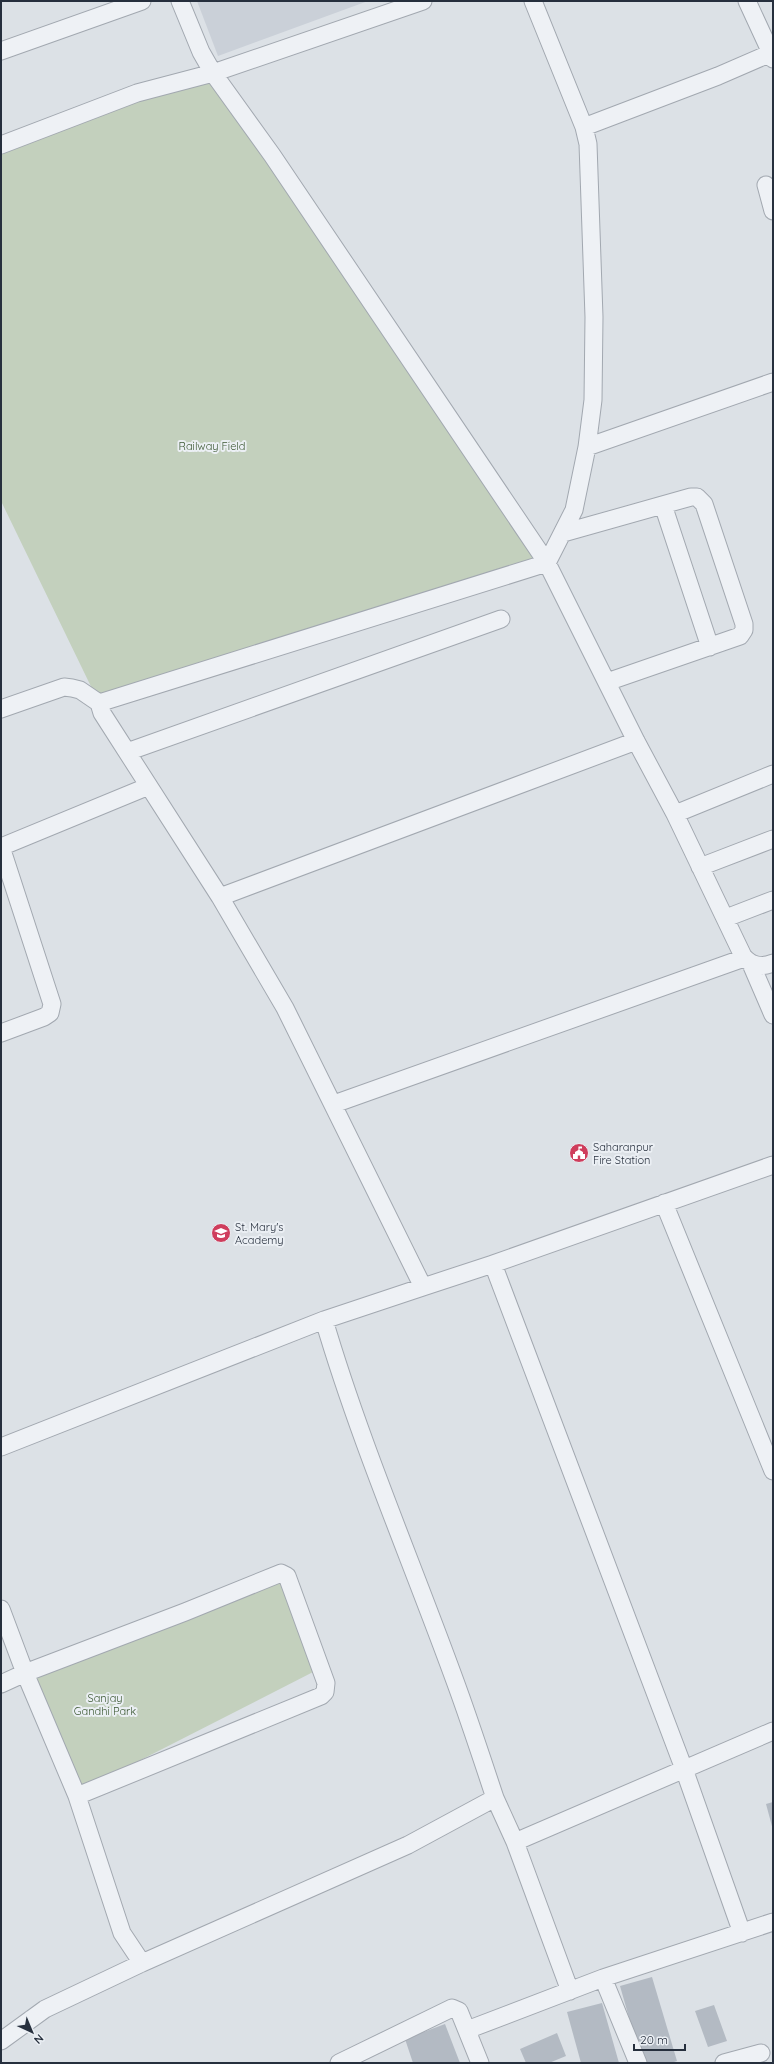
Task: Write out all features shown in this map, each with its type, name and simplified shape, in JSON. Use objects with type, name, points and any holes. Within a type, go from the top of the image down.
[{"type":"street","points":[[1,51],[142,1]]},
{"type":"street","points":[[180,1],[201,52],[213,73],[272,155],[547,563],[636,741],[675,814],[773,1015]]},
{"type":"street","points":[[1,145],[28,133],[137,94],[213,73],[423,1]]},
{"type":"street","points":[[98,702],[547,563],[574,510],[587,447],[592,400],[594,317],[588,144],[584,127],[533,1]]},
{"type":"street","points":[[584,127],[772,56],[747,1]]},
{"type":"street","points":[[766,184],[773,211]]},
{"type":"street","points":[[587,447],[773,382]]},
{"type":"street","points":[[563,533],[663,504],[691,497],[697,497],[704,504],[744,630],[740,636],[607,682]]},
{"type":"street","points":[[663,504],[710,647]]},
{"type":"street","points":[[127,752],[501,619]]},
{"type":"street","points":[[1,709],[64,687],[80,690],[98,702],[102,714],[220,897],[285,1008],[334,1104],[423,1287]]},
{"type":"street","points":[[220,897],[636,741]]},
{"type":"street","points":[[675,814],[773,774]]},
{"type":"street","points":[[1,1033],[44,1017],[50,1013],[52,1004],[1,847],[149,786]]},
{"type":"street","points":[[700,867],[773,839]]},
{"type":"street","points":[[726,918],[773,900]]},
{"type":"street","points":[[334,1104],[748,961],[758,966],[773,963]]},
{"type":"street","points":[[1,1447],[324,1320],[493,1264],[773,1165]]},
{"type":"street","points":[[664,1203],[773,1471]]},
{"type":"street","points":[[493,1264],[684,1769],[742,1932]]},
{"type":"street","points":[[324,1320],[333,1350],[394,1521],[455,1680],[495,1798],[515,1842],[570,1991]]},
{"type":"street","points":[[1,1684],[25,1673],[185,1612],[281,1573],[287,1576],[290,1580],[326,1683],[325,1692],[321,1696],[77,1796]]},
{"type":"street","points":[[1,1609],[25,1673],[77,1796],[122,1933],[142,1963]]},
{"type":"street","points":[[515,1842],[773,1731]]},
{"type":"street","points":[[1,2041],[45,2009],[142,1963],[408,1845],[495,1798]]},
{"type":"street","points":[[467,2030],[603,1978],[773,1922]]},
{"type":"street","points":[[603,1978],[638,2063]]},
{"type":"street","points":[[339,2063],[452,2008],[459,2010],[480,2063]]},
{"type":"street","points":[[724,2063],[761,2053]]},
{"type":"shaded area","points":[[197,1],[368,1],[218,56]]},
{"type":"green space","name":"Railway Field","points":[[213,73],[547,563],[99,703],[1,501],[1,146]]},
{"type":"green space","name":"Sanjay Gandhi Park","points":[[278,1576],[317,1670],[74,1794],[14,1667]]},
{"type":"building","points":[[773,1802],[773,1830],[766,1804]]},
{"type":"building","points":[[652,1977],[677,2061],[671,2063],[642,2063],[620,1986]]},
{"type":"building","points":[[602,2003],[619,2063],[581,2063],[567,2012]]},
{"type":"building","points":[[714,2005],[727,2041],[708,2047],[695,2011]]},
{"type":"building","points":[[445,2024],[460,2063],[413,2063],[405,2039]]},
{"type":"building","points":[[557,2033],[566,2056],[549,2063],[526,2063],[520,2049]]},
{"type":"place","name":"Saharanpur Fire Station","points":[[579,1153]]},
{"type":"place","name":"St. Mary's Academy","points":[[221,1233]]}]
